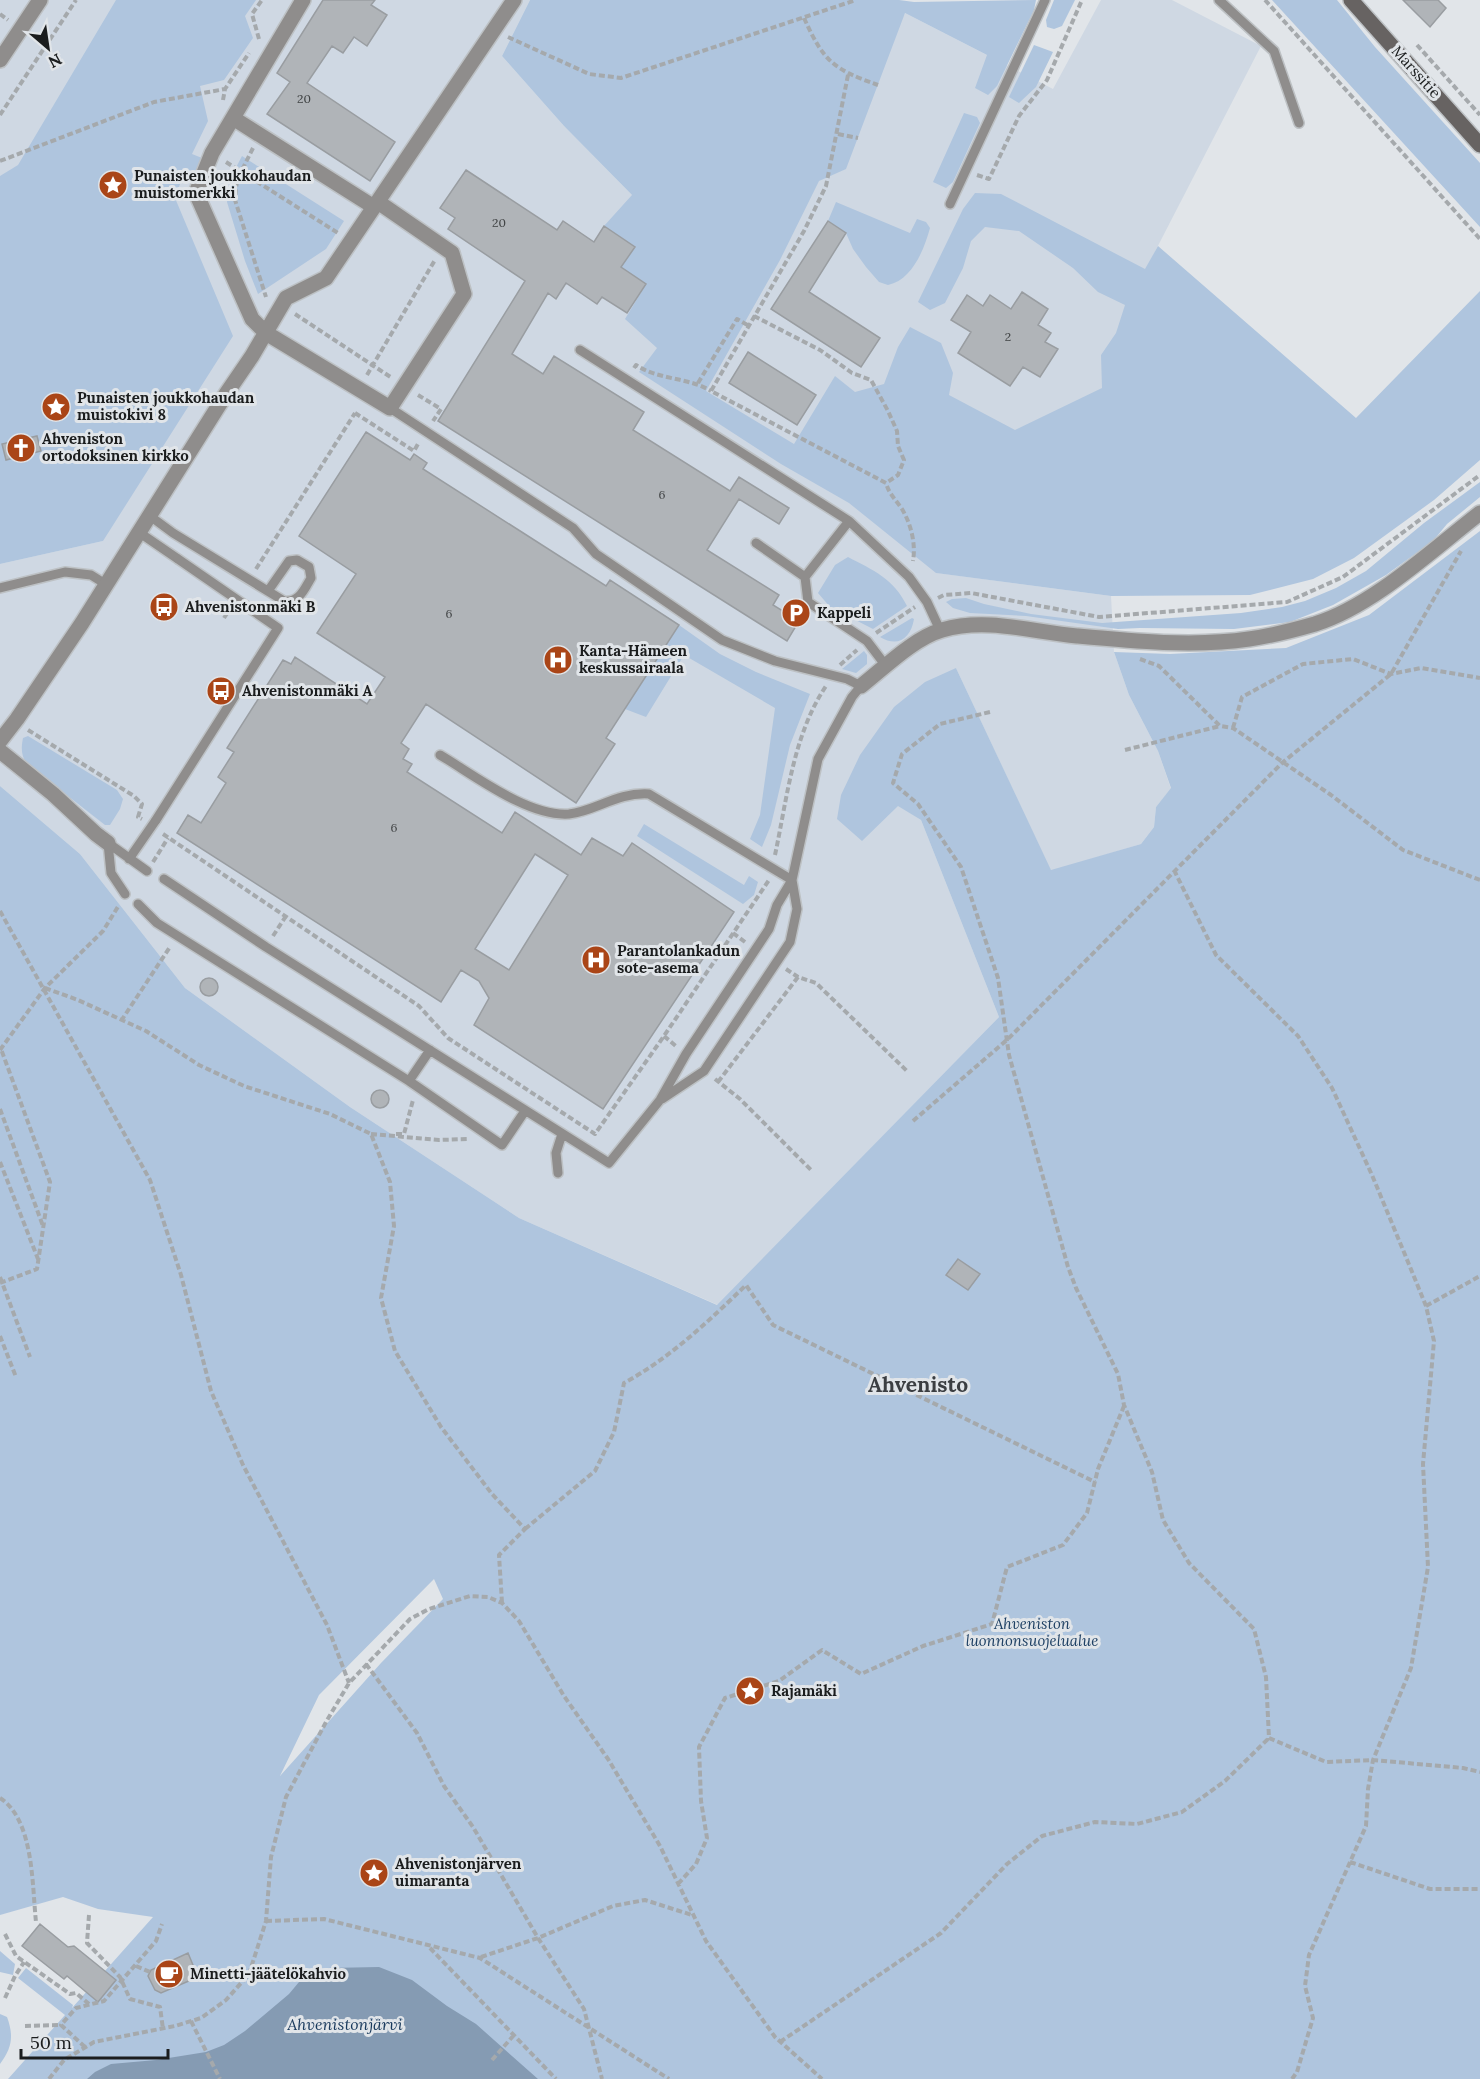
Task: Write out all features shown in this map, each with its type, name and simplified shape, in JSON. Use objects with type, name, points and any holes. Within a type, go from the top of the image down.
[{"type":"main road","name":"Marssitie","points":[[1351,0],[1480,145]]},
{"type":"street","points":[[0,60],[40,0]]},
{"type":"street","points":[[233,118],[376,204],[452,253],[464,294],[390,408],[267,333],[252,319],[196,193],[212,153],[303,0]]},
{"type":"street","points":[[0,741],[107,585],[267,333],[286,298],[326,278],[514,0]]},
{"type":"street","points":[[861,686],[922,639],[940,630],[980,624],[1075,636],[1181,643],[1248,639],[1317,623],[1357,606],[1480,513]]},
{"type":"street","points":[[0,751],[108,843]]},
{"type":"lane","points":[[950,204],[1045,0]]},
{"type":"lane","points":[[1219,0],[1274,51],[1299,123]]},
{"type":"lane","points":[[580,350],[849,521],[909,577],[927,602],[940,630]]},
{"type":"lane","points":[[164,879],[609,1163],[660,1100],[686,1054],[769,929],[777,904],[792,880],[818,759],[852,697],[861,686],[847,679],[775,661],[722,640],[596,554],[573,528],[390,408]]},
{"type":"lane","points":[[150,516],[173,533],[284,602],[297,600],[311,579],[309,567],[297,560],[289,561],[268,591]]},
{"type":"lane","points":[[849,521],[805,577],[808,602],[867,641],[886,666]]},
{"type":"lane","points":[[129,859],[278,628],[140,533]]},
{"type":"lane","points":[[756,543],[805,577]]},
{"type":"lane","points":[[0,588],[65,572],[91,575],[107,585]]},
{"type":"lane","points":[[441,755],[526,806],[553,813],[569,814],[613,799],[649,794],[792,880],[797,909],[790,942],[704,1071],[660,1100]]},
{"type":"lane","points":[[108,843],[147,871]]},
{"type":"lane","points":[[108,843],[111,873],[125,894]]},
{"type":"lane","points":[[138,904],[157,923],[412,1084],[502,1145],[525,1111]]},
{"type":"lane","points":[[412,1084],[430,1050]]},
{"type":"lane","points":[[558,1173],[556,1154],[562,1134]]},
{"type":"path","points":[[0,115],[76,0]]},
{"type":"path","points":[[0,161],[154,102],[225,89],[260,37],[252,14],[262,0]]},
{"type":"path","points":[[494,30],[589,74],[621,78],[856,0]]},
{"type":"path","points":[[965,171],[989,179],[1019,116],[1047,80],[1082,0]]},
{"type":"path","points":[[1265,0],[1480,238]]},
{"type":"path","points":[[804,18],[823,54],[848,75],[878,85]]},
{"type":"path","points":[[1416,44],[1480,115]]},
{"type":"path","points":[[711,391],[804,231],[826,186],[848,75]]},
{"type":"path","points":[[838,134],[858,138]]},
{"type":"path","points":[[260,135],[237,180],[235,200],[253,261],[267,296],[441,409]]},
{"type":"path","points":[[242,172],[342,235]]},
{"type":"path","points":[[249,580],[355,413],[360,390],[371,364],[443,247]]},
{"type":"path","points":[[252,319],[267,296],[275,290]]},
{"type":"path","points":[[754,316],[820,350],[852,373],[871,380],[897,431],[898,446],[904,460],[898,475],[886,483]]},
{"type":"path","points":[[698,383],[736,320],[749,326]]},
{"type":"path","points":[[641,369],[698,383],[886,483],[888,490],[902,509],[912,532],[914,555]]},
{"type":"path","points":[[15,722],[134,796],[142,804],[138,817],[154,823],[419,1006],[448,1038],[595,1134],[769,882],[800,739],[817,699],[836,668],[908,610],[944,595],[971,593],[1099,617],[1287,602],[1343,577],[1480,476]]},
{"type":"path","points":[[913,1121],[1008,1039],[1282,763],[1391,674],[1462,549]]},
{"type":"path","points":[[224,618],[230,608]]},
{"type":"path","points":[[1233,728],[1242,697],[1303,664],[1353,659],[1391,674],[1421,668],[1480,678]]},
{"type":"path","points":[[1159,666],[1220,726]]},
{"type":"path","points":[[780,2042],[941,1933],[1007,1864],[1042,1836],[1095,1822],[1137,1824],[1182,1812],[1224,1781],[1269,1738],[1266,1677],[1254,1629],[1189,1563],[1164,1520],[1152,1472],[1124,1405],[1118,1374],[1076,1288],[1068,1266],[1009,1055],[998,978],[961,867],[918,804],[893,783],[902,754],[940,724],[990,712]]},
{"type":"path","points":[[1125,750],[1220,726],[1233,728],[1331,795],[1403,850],[1480,880]]},
{"type":"path","points":[[1174,870],[1216,954],[1298,1036],[1332,1088],[1372,1175],[1426,1306],[1434,1341],[1423,1464],[1428,1567],[1411,1668],[1373,1760],[1368,1790],[1366,1826],[1309,1955],[1305,1986],[1313,2018],[1297,2072],[1292,2079]]},
{"type":"path","points":[[30,1357],[1,1281],[37,1269],[50,1182],[0,1049],[45,988],[103,931],[125,894]]},
{"type":"path","points":[[0,911],[45,988],[150,1180],[181,1275],[211,1391],[243,1464],[327,1625],[349,1683]]},
{"type":"path","points":[[733,933],[755,949]]},
{"type":"path","points":[[121,1021],[177,936]]},
{"type":"path","points":[[776,962],[798,977],[816,983],[908,1072]]},
{"type":"path","points":[[718,1083],[798,977]]},
{"type":"path","points":[[45,988],[78,1000],[146,1031],[199,1065],[244,1086],[330,1114],[371,1134],[439,1140],[493,1139]]},
{"type":"path","points":[[664,1036],[686,1054]]},
{"type":"path","points":[[704,1071],[740,1099],[812,1171]]},
{"type":"path","points":[[371,1134],[404,1134],[412,1084]]},
{"type":"path","points":[[0,1109],[44,1228]]},
{"type":"path","points":[[371,1134],[390,1182],[394,1226],[381,1298],[394,1351],[441,1427],[492,1494],[525,1529]]},
{"type":"path","points":[[0,1162],[38,1260]]},
{"type":"path","points":[[1426,1306],[1480,1276]]},
{"type":"path","points":[[502,1604],[499,1556],[525,1529],[595,1471],[614,1432],[624,1383],[649,1370],[716,1315],[746,1285],[773,1325],[1095,1482]]},
{"type":"path","points":[[0,1336],[16,1377]]},
{"type":"path","points":[[678,1884],[696,1864],[707,1838],[701,1801],[699,1747],[725,1698],[779,1681],[822,1650],[861,1674],[923,1646],[992,1624],[1007,1567],[1063,1545],[1087,1513],[1098,1468],[1124,1405]]},
{"type":"path","points":[[49,2079],[64,2060],[94,2042],[163,2029],[201,2018],[226,2000],[249,1974],[266,1921],[271,1857],[286,1797],[349,1683],[410,1619],[429,1609],[470,1596],[488,1597],[502,1604],[519,1621],[564,1696],[608,1759],[660,1846],[706,1941],[780,2042],[822,2079]]},
{"type":"path","points":[[366,1664],[417,1733],[444,1786],[473,1827],[538,1938],[584,2009],[602,2079]]},
{"type":"path","points":[[1269,1738],[1326,1762],[1373,1760],[1463,1768],[1480,1772]]},
{"type":"path","points":[[0,1798],[7,1802],[21,1824],[28,1844],[36,1922]]},
{"type":"path","points":[[1350,1862],[1430,1889],[1480,1889]]},
{"type":"path","points":[[480,1958],[538,1938],[613,1906],[645,1900],[693,1915]]},
{"type":"path","points":[[89,1915],[87,1943],[120,1980],[130,1999],[160,2007],[163,2029]]},
{"type":"path","points":[[266,1921],[324,1919],[480,1958],[669,2079]]},
{"type":"path","points":[[61,2025],[76,2008],[104,2001],[156,1941],[162,1924]]},
{"type":"path","points":[[5,1934],[16,1956],[70,1994],[76,1993],[89,2004]]},
{"type":"path","points":[[428,1946],[556,2079]]},
{"type":"path","points":[[5,1998],[24,1962]]},
{"type":"path","points":[[135,1966],[150,1972]]},
{"type":"path","points":[[191,2021],[220,2079]]},
{"type":"path","points":[[25,2026],[61,2025],[85,2047]]},
{"type":"path","points":[[492,2060],[514,2035]]},
{"type":"shaded area","name":"Kanta-Hämeen keskussairaala","points":[[0,0],[530,0],[502,56],[564,126],[632,195],[819,181],[905,13],[1053,89],[1101,0],[1172,0],[1261,46],[1146,269],[1121,380],[937,573],[1111,596],[1114,652],[1129,695],[1158,751],[1171,789],[1156,807],[1154,827],[1141,844],[1051,871],[956,668],[898,805],[921,820],[999,1017],[718,1305],[519,1218],[350,1107],[185,988],[80,854],[0,786],[0,564],[103,541],[0,200]]},
{"type":"green space","points":[[116,0],[256,0],[245,16],[253,38],[224,80],[200,86],[208,121],[192,154],[202,158],[195,177],[184,173],[175,198],[233,336],[103,541],[0,564],[0,176],[18,165]]},
{"type":"green space","points":[[530,0],[899,0],[914,2],[1036,0],[1034,10],[997,86],[988,95],[975,88],[987,55],[905,13],[846,169],[819,181],[780,260],[706,391],[794,444],[835,376],[855,392],[884,384],[898,347],[910,327],[941,343],[953,373],[949,395],[1015,430],[1102,388],[1101,355],[1116,333],[1125,305],[1098,292],[1073,268],[1019,231],[985,227],[971,241],[963,268],[945,303],[930,310],[918,302],[963,209],[975,193],[1001,194],[1145,269],[1158,246],[1356,418],[1480,291],[1480,460],[1434,500],[1354,558],[1313,579],[1250,595],[1111,596],[936,573],[849,503],[781,464],[639,372],[657,348],[625,319],[646,284],[621,267],[635,247],[604,226],[632,195],[564,126],[502,56]]},
{"type":"green space","points":[[1054,0],[1075,0],[1062,26],[1054,29],[1047,27],[1046,20]]},
{"type":"green space","points":[[1272,0],[1337,0],[1375,47],[1480,163],[1480,227]]},
{"type":"green space","points":[[1034,45],[1053,52],[1036,87],[1019,103],[1009,97]]},
{"type":"green space","points":[[964,113],[977,117],[980,123],[953,182],[946,188],[933,182]]},
{"type":"green space","points":[[242,156],[344,221],[326,249],[258,294],[227,202],[231,177]]},
{"type":"green space","points":[[836,202],[910,233],[917,219],[926,222],[930,228],[924,245],[916,263],[904,277],[888,285],[879,282],[853,249],[846,233],[828,221]]},
{"type":"green space","points":[[1480,482],[1480,497],[1447,524],[1433,541],[1386,575],[1333,605],[1290,622],[1234,629],[1118,629],[1026,616],[970,613],[953,608],[946,602],[966,598],[1031,614],[1102,623],[1241,613],[1282,607],[1305,601],[1336,588],[1366,571],[1424,523]]},
{"type":"green space","name":"Ahveniston luonnonsuojelualue","points":[[1480,531],[1480,2079],[8,2079],[65,2015],[18,1978],[26,1968],[73,2005],[72,2008],[153,1917],[98,1909],[63,1897],[0,1915],[0,786],[80,854],[185,988],[350,1107],[519,1218],[717,1305],[999,1017],[921,820],[898,806],[862,841],[837,819],[841,795],[860,755],[894,707],[925,682],[956,668],[1051,870],[1141,844],[1154,827],[1156,807],[1171,788],[1158,751],[1129,695],[1114,652],[1170,654],[1286,648],[1369,615]],"holes":[[[434,1579],[443,1599],[381,1663],[280,1776],[319,1695]]]},
{"type":"green space","points":[[848,557],[889,582],[907,606],[873,629],[830,607],[818,593],[835,565]]},
{"type":"green space","points":[[912,618],[914,619],[910,631],[903,639],[892,642],[880,637]]},
{"type":"green space","points":[[679,625],[720,654],[756,672],[810,694],[790,745],[771,825],[762,847],[750,839],[760,815],[775,708],[684,655],[646,717],[625,709]]},
{"type":"green space","points":[[864,651],[867,655],[867,664],[856,673],[842,669]]},
{"type":"green space","points":[[28,736],[117,790],[123,799],[110,825],[105,825],[27,764],[22,749],[23,738]]},
{"type":"green space","points":[[644,824],[744,885],[749,876],[758,882],[754,895],[743,904],[637,836]]},
{"type":"green space","points":[[0,1951],[15,1964],[13,1975],[0,1972]]},
{"type":"green space","points":[[0,2014],[7,2017],[11,2030],[11,2042],[0,2064]]},
{"type":"water","name":"Ahvenistonjärvi","points":[[379,1967],[412,1980],[476,2024],[538,2079],[87,2079],[111,2064],[206,2052],[224,2045],[245,2031],[289,1994],[304,1976],[328,1968]]},
{"type":"building","points":[[323,0],[375,0],[371,5],[387,15],[367,46],[354,37],[343,53],[332,46],[307,83],[395,142],[370,181],[267,114],[290,82],[277,73]]},
{"type":"building","points":[[1403,0],[1438,0],[1446,8],[1430,27]]},
{"type":"building","points":[[466,170],[557,230],[563,221],[594,242],[604,226],[635,247],[621,267],[646,284],[627,313],[602,297],[597,304],[566,283],[556,299],[548,293],[512,354],[543,374],[554,356],[644,412],[633,430],[730,491],[739,477],[789,508],[779,524],[739,499],[707,550],[779,595],[773,605],[799,621],[787,641],[438,421],[525,281],[448,229],[455,218],[440,208]]},
{"type":"building","points":[[828,221],[846,233],[809,292],[880,338],[861,367],[771,309]]},
{"type":"building","points":[[1022,292],[1048,309],[1038,325],[1051,333],[1045,342],[1058,349],[1040,377],[1023,367],[1010,386],[958,353],[971,332],[951,320],[967,295],[983,306],[990,295],[1011,309]]},
{"type":"building","points":[[748,352],[816,395],[797,425],[729,383]]},
{"type":"building","points":[[366,432],[410,460],[414,454],[427,463],[423,469],[606,586],[610,580],[679,625],[606,738],[615,744],[576,803],[426,704],[401,743],[409,749],[403,759],[412,764],[407,772],[502,833],[515,812],[581,855],[592,838],[623,856],[632,843],[734,912],[603,1109],[474,1025],[489,998],[479,981],[461,970],[441,1002],[177,833],[188,815],[201,823],[226,783],[218,777],[234,752],[227,748],[283,660],[291,664],[295,657],[367,704],[385,677],[317,633],[356,574],[299,536]],"holes":[[[535,854],[568,875],[509,970],[475,949]]]},
{"type":"building","name":"Ahveniston ortodoksinen kirkko","points":[[37,436],[41,451],[6,460],[2,444]]},
{"type":"building","points":[[209,978],[215,981],[218,987],[215,993],[209,996],[203,993],[200,987],[203,981]]},
{"type":"building","points":[[380,1090],[386,1093],[389,1099],[386,1105],[380,1108],[374,1105],[371,1099],[374,1093]]},
{"type":"building","points":[[958,1259],[980,1274],[968,1290],[946,1275]]},
{"type":"building","points":[[40,1924],[68,1947],[74,1946],[116,1980],[98,2002],[67,1976],[64,1979],[22,1946]]},
{"type":"building","points":[[188,1953],[198,1977],[161,1993],[155,1990],[148,1976],[151,1970]]},
{"type":"place","name":"Punaisten joukkohaudan muistomerkki","points":[[113,185]]},
{"type":"place","name":"Punaisten joukkohaudan muistokivi 8","points":[[56,407]]},
{"type":"place","name":"Ahveniston ortodoksinen kirkko","points":[[21,448]]},
{"type":"place","name":"Ahvenistonmäki B","points":[[164,607]]},
{"type":"place","name":"Kappeli","points":[[796,613]]},
{"type":"place","name":"Kanta-Hämeen keskussairaala","points":[[558,660]]},
{"type":"place","name":"Ahvenistonmäki A","points":[[221,691]]},
{"type":"place","name":"Parantolankadun sote-asema","points":[[596,960]]},
{"type":"place","name":"Rajamäki","points":[[750,1691]]},
{"type":"place","name":"Ahvenistonjärven uimaranta","points":[[374,1873]]},
{"type":"place","name":"Minetti-jäätelökahvio","points":[[169,1974]]},
{"type":"district","name":"Ahvenisto","points":[[918,1385]]}]
